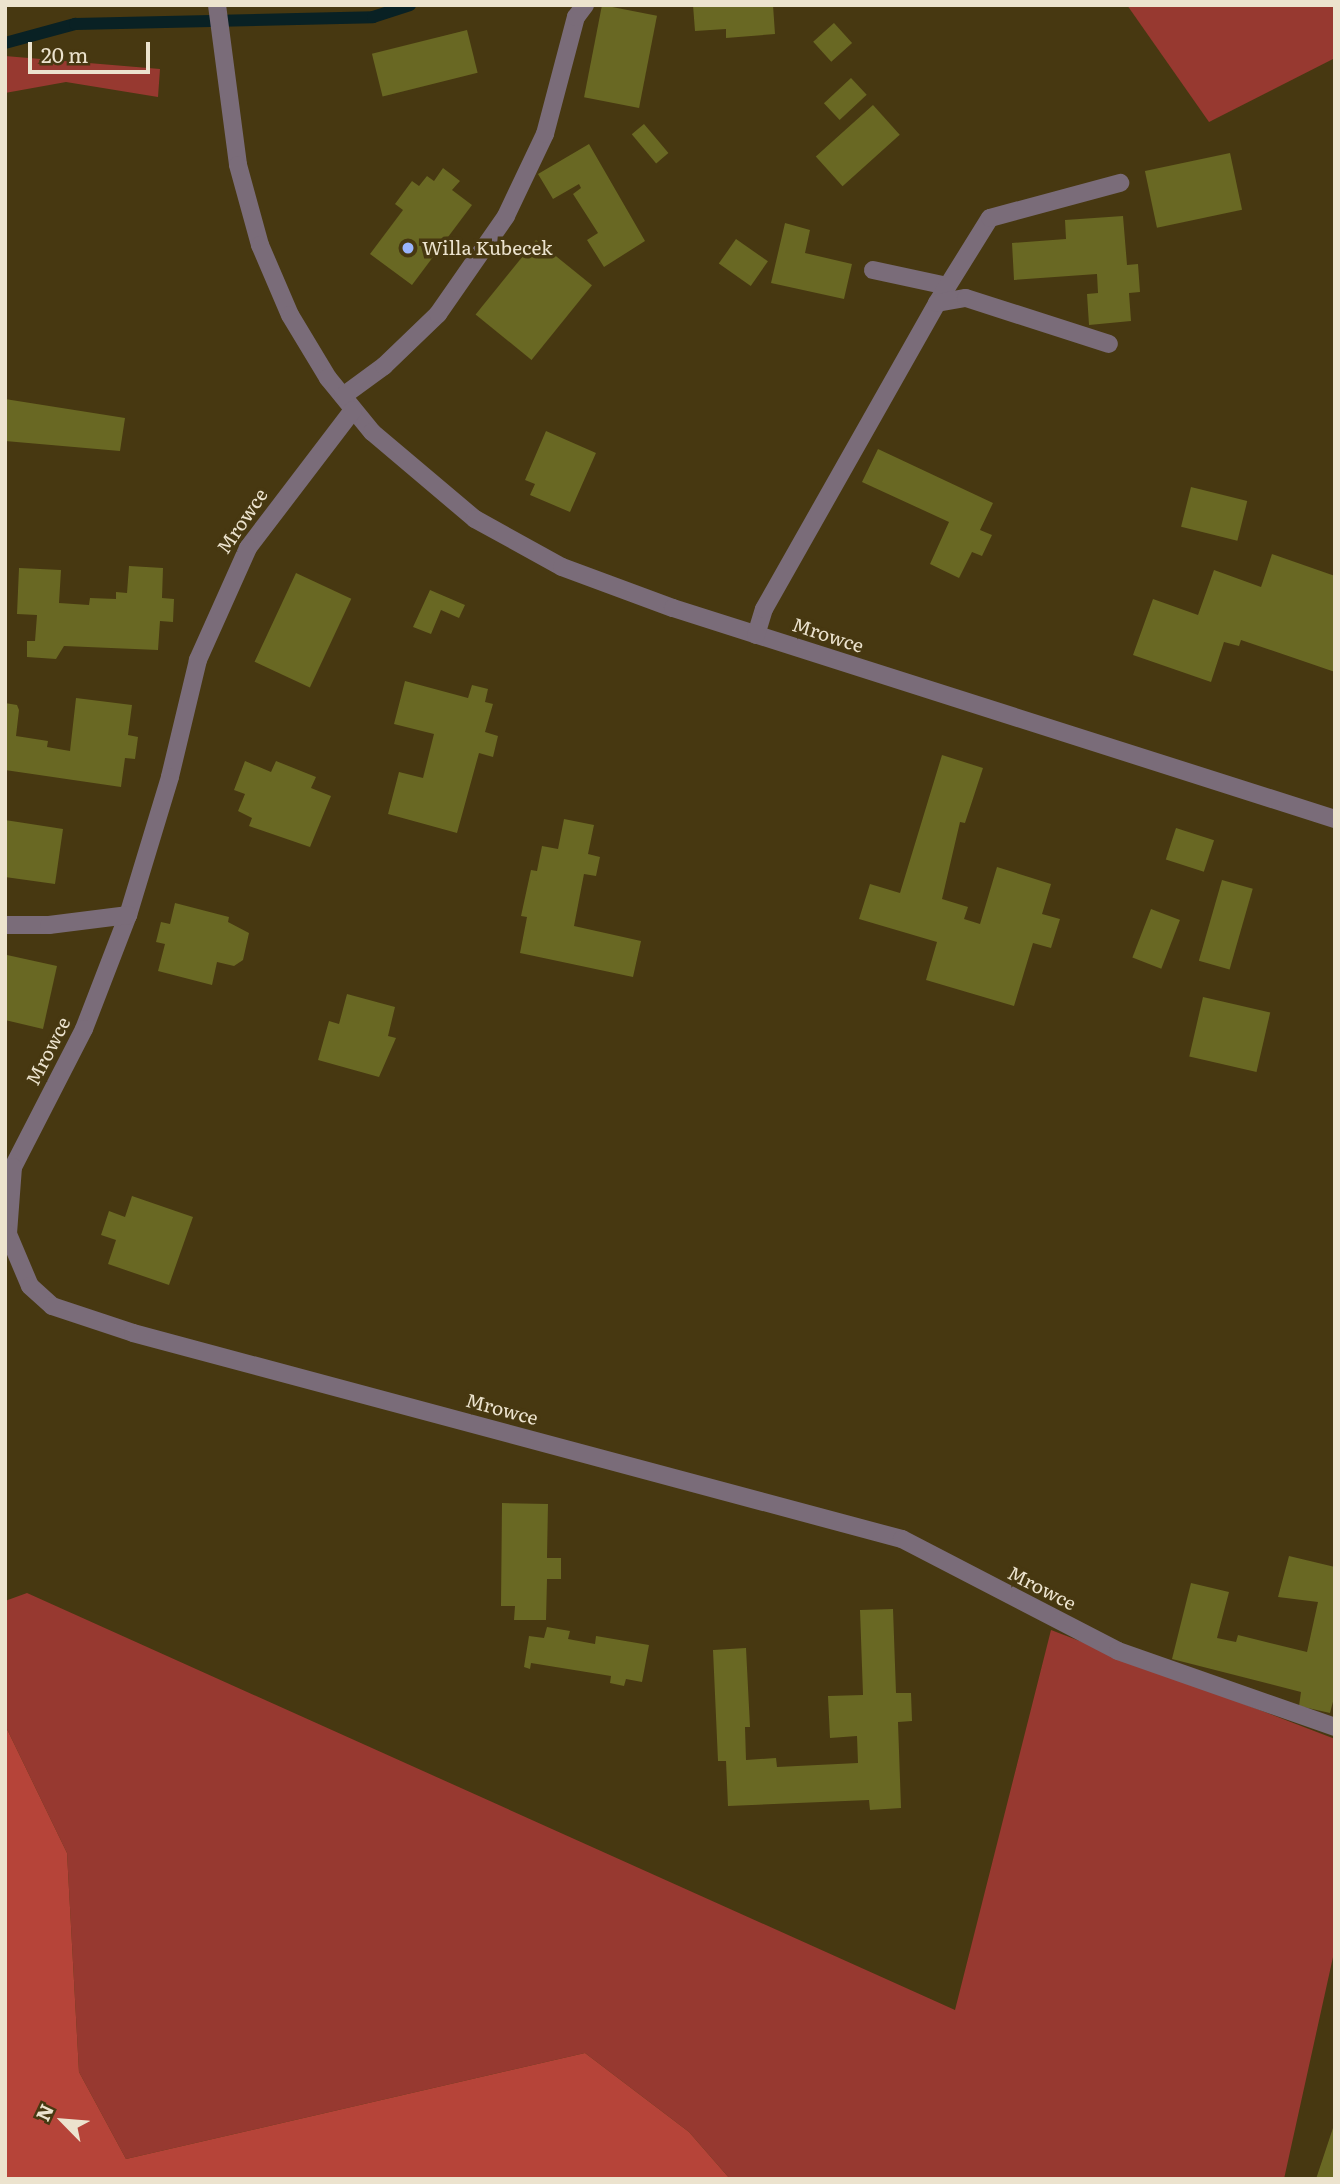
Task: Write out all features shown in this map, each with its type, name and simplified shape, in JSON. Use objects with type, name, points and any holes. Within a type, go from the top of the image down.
[{"type":"street","name":"Mrowce","points":[[217,5],[238,165],[264,256],[306,343],[348,403],[421,478],[520,546],[603,584],[1335,819]]},
{"type":"street","points":[[348,403],[438,314],[506,216],[545,134],[576,17],[585,5]]},
{"type":"street","points":[[756,635],[764,609],[937,303],[990,218],[1120,183]]},
{"type":"street","points":[[873,270],[947,286]]},
{"type":"street","points":[[937,303],[966,298],[1109,344]]},
{"type":"street","name":"Mrowce","points":[[348,403],[266,519],[234,571],[198,660],[170,777],[128,915],[84,1029],[13,1167],[8,1234],[30,1286],[52,1306],[133,1333],[902,1539],[1118,1651],[1335,1727]]},
{"type":"street","points":[[5,925],[49,925],[128,915]]},
{"type":"shaded area","points":[[1127,5],[1335,5],[1335,58],[1209,122]]},
{"type":"shaded area","points":[[5,56],[160,69],[158,97],[66,82],[5,93]]},
{"type":"shaded area","points":[[27,1593],[955,2010],[1051,1630],[1335,1739],[1335,1948],[1284,2179],[730,2179],[689,2132],[585,2053],[126,2159],[79,2072],[67,1853],[5,1725],[5,1601]]},
{"type":"shaded area","points":[[5,1725],[67,1853],[79,2072],[126,2159],[585,2053],[689,2132],[730,2179],[5,2179]]},
{"type":"building","points":[[602,5],[657,16],[639,108],[584,97]]},
{"type":"building","points":[[693,5],[773,5],[775,34],[726,38],[726,29],[695,31]]},
{"type":"building","points":[[834,23],[852,43],[831,62],[813,42]]},
{"type":"building","points":[[467,30],[478,73],[383,96],[372,54]]},
{"type":"building","points":[[851,78],[867,95],[840,120],[824,103]]},
{"type":"building","points":[[873,105],[900,135],[843,186],[816,157]]},
{"type":"building","points":[[644,124],[668,153],[656,163],[632,134]]},
{"type":"building","points":[[589,144],[645,241],[604,267],[587,240],[598,233],[573,194],[581,188],[579,184],[553,199],[538,174]]},
{"type":"building","points":[[1230,153],[1242,210],[1157,228],[1145,171]]},
{"type":"building","points":[[443,168],[460,181],[452,190],[472,205],[412,285],[370,254],[403,210],[395,204],[412,181],[419,186],[427,176],[434,181]]},
{"type":"building","points":[[1123,216],[1127,265],[1138,264],[1140,292],[1129,293],[1131,321],[1089,325],[1087,294],[1098,293],[1097,274],[1014,280],[1012,243],[1066,239],[1065,220]]},
{"type":"building","points":[[785,223],[810,230],[805,253],[852,264],[844,299],[771,283]]},
{"type":"building","points":[[736,239],[768,261],[751,286],[719,264]]},
{"type":"building","points":[[536,240],[592,285],[532,360],[476,315]]},
{"type":"building","points":[[5,399],[125,418],[120,451],[5,441]]},
{"type":"building","points":[[546,431],[596,453],[570,512],[530,495],[535,484],[525,480]]},
{"type":"building","points":[[878,449],[993,503],[980,530],[992,535],[982,556],[972,552],[959,578],[930,564],[949,522],[862,482]]},
{"type":"building","points":[[1191,487],[1247,501],[1237,541],[1181,527]]},
{"type":"building","points":[[1272,554],[1335,576],[1335,672],[1241,640],[1239,646],[1224,642],[1211,682],[1133,655],[1153,599],[1198,615],[1214,570],[1261,587]]},
{"type":"building","points":[[129,566],[163,568],[162,598],[174,599],[173,622],[160,621],[158,650],[64,646],[56,659],[27,657],[27,641],[35,641],[37,615],[17,614],[19,568],[61,570],[59,603],[89,605],[90,598],[116,599],[116,592],[127,593]]},
{"type":"building","points":[[296,573],[351,599],[310,688],[255,662]]},
{"type":"building","points":[[430,590],[465,605],[459,618],[441,610],[431,634],[413,627]]},
{"type":"building","points":[[405,681],[468,698],[472,685],[488,689],[485,702],[493,704],[485,732],[498,736],[493,757],[479,753],[457,833],[388,814],[399,772],[423,778],[434,734],[394,724]]},
{"type":"building","points":[[76,698],[132,705],[128,735],[138,737],[135,759],[125,758],[121,787],[5,770],[5,703],[17,705],[19,710],[16,736],[48,741],[47,747],[70,751]]},
{"type":"building","points":[[942,755],[983,768],[965,823],[960,822],[942,899],[968,907],[964,919],[980,924],[997,867],[1051,884],[1042,914],[1060,919],[1051,948],[1033,943],[1014,1006],[926,980],[937,942],[859,919],[870,884],[900,893]]},
{"type":"building","points":[[245,761],[271,772],[276,761],[316,777],[311,788],[331,796],[310,847],[249,826],[252,818],[238,811],[245,794],[234,790]]},
{"type":"building","points":[[564,819],[594,825],[588,854],[600,857],[596,876],[584,874],[574,926],[641,941],[633,977],[520,953],[527,917],[521,916],[531,870],[537,871],[542,846],[558,849]]},
{"type":"building","points":[[5,820],[63,829],[55,884],[5,877]]},
{"type":"building","points":[[1176,828],[1214,840],[1204,872],[1166,859]]},
{"type":"building","points":[[1222,880],[1253,889],[1230,970],[1199,961]]},
{"type":"building","points":[[175,903],[229,917],[228,922],[249,933],[243,960],[234,966],[217,962],[212,985],[158,971],[165,944],[156,942],[161,922],[170,924]]},
{"type":"building","points":[[1151,909],[1180,920],[1161,969],[1132,958]]},
{"type":"building","points":[[7,955],[57,966],[43,1029],[5,1020]]},
{"type":"building","points":[[347,994],[395,1007],[388,1036],[396,1038],[379,1077],[318,1060],[329,1021],[339,1024]]},
{"type":"building","points":[[1203,997],[1270,1013],[1257,1072],[1189,1056]]},
{"type":"building","points":[[132,1196],[193,1217],[169,1285],[108,1264],[116,1240],[101,1235],[109,1211],[125,1217]]},
{"type":"building","points":[[502,1503],[548,1504],[547,1558],[561,1558],[561,1579],[547,1579],[546,1620],[514,1620],[515,1606],[501,1606]]},
{"type":"building","points":[[1289,1556],[1335,1567],[1335,1694],[1330,1713],[1299,1706],[1301,1692],[1172,1659],[1191,1583],[1229,1592],[1217,1638],[1236,1642],[1238,1635],[1307,1652],[1318,1602],[1278,1597]]},
{"type":"building","points":[[893,1609],[896,1693],[911,1693],[912,1721],[898,1722],[901,1808],[870,1810],[869,1800],[728,1806],[726,1761],[718,1761],[713,1650],[746,1648],[750,1727],[745,1727],[746,1760],[776,1758],[777,1767],[858,1763],[857,1736],[830,1738],[828,1696],[863,1695],[860,1610]]},
{"type":"building","points":[[547,1627],[570,1631],[568,1639],[595,1644],[596,1636],[649,1645],[642,1682],[626,1679],[624,1686],[610,1683],[611,1676],[531,1663],[530,1669],[524,1667],[529,1636],[544,1638]]},
{"type":"building","points":[[1334,2125],[1335,2179],[1316,2179]]},
{"type":"waterway","points":[[5,43],[75,24],[373,17],[410,5]]},
{"type":"place","name":"Willa Kubecek","points":[[408,248]]}]
